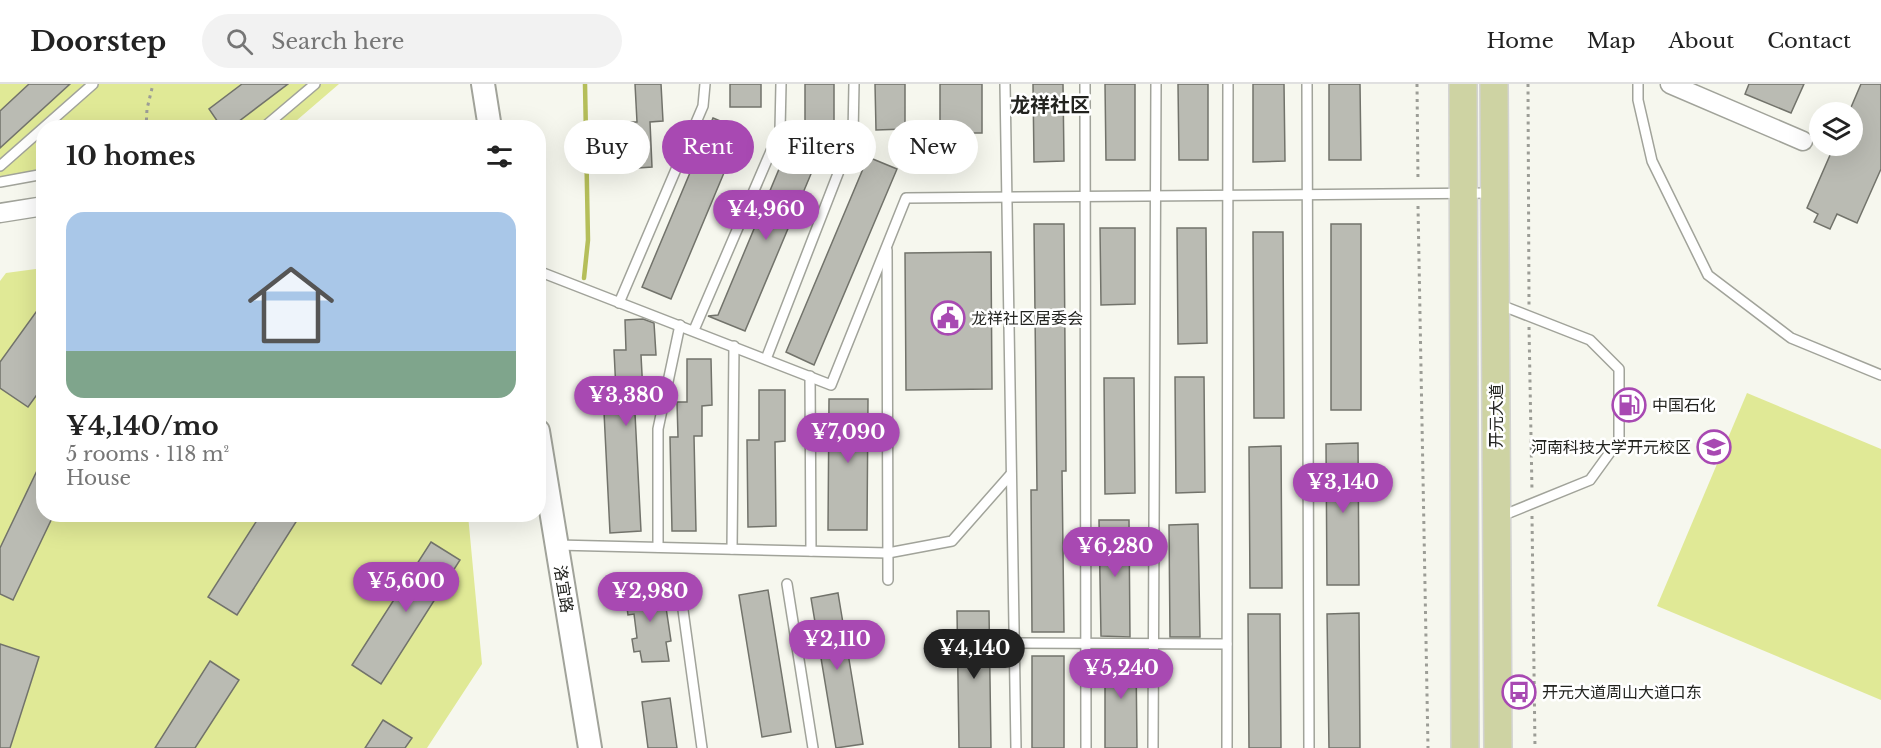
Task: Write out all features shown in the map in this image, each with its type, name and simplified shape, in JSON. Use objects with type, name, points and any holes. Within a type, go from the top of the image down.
[{"type":"main road","name":"开元大道","points":[[1463,84],[1465,748]]},
{"type":"main road","name":"开元大道","points":[[1494,84],[1498,748]]},
{"type":"street","points":[[472,84],[477,120]]},
{"type":"street","points":[[483,84],[489,120]]},
{"type":"street","points":[[1670,84],[1803,141]]},
{"type":"street","points":[[0,213],[36,207]]},
{"type":"street","name":"洛宜路","points":[[546,479],[590,748]]},
{"type":"street","name":"洛宜路","points":[[541,522],[578,748]]},
{"type":"lane","points":[[52,120],[93,84]]},
{"type":"lane","points":[[272,120],[315,84]]},
{"type":"lane","points":[[619,303],[703,106],[705,84]]},
{"type":"lane","points":[[694,330],[780,130],[781,84]]},
{"type":"lane","points":[[766,359],[854,135],[854,84]]},
{"type":"lane","points":[[1005,84],[1016,748]]},
{"type":"lane","points":[[1085,84],[1086,748]]},
{"type":"lane","points":[[1153,748],[1156,84]]},
{"type":"lane","points":[[1227,748],[1228,84]]},
{"type":"lane","points":[[1307,84],[1309,748]]},
{"type":"lane","points":[[1638,84],[1638,100],[1652,161],[1708,275],[1791,338],[1881,375]]},
{"type":"lane","points":[[0,166],[36,134]]},
{"type":"lane","points":[[0,182],[36,175]]},
{"type":"lane","points":[[546,274],[831,385],[906,198],[1494,193]]},
{"type":"lane","points":[[887,245],[888,580]]},
{"type":"lane","points":[[1495,302],[1590,340],[1619,369],[1619,440],[1590,480],[1497,518]]},
{"type":"lane","points":[[658,547],[658,429],[680,325]]},
{"type":"lane","points":[[732,549],[734,346]]},
{"type":"lane","points":[[810,376],[811,550]]},
{"type":"lane","points":[[557,544],[888,552],[952,542],[1011,474]]},
{"type":"lane","points":[[679,581],[702,748]]},
{"type":"lane","points":[[787,584],[813,748]]},
{"type":"lane","points":[[1014,643],[1227,644]]},
{"type":"path","points":[[146,120],[153,84]]},
{"type":"path","points":[[1417,84],[1428,748]]},
{"type":"path","points":[[1528,84],[1535,748]]},
{"type":"green space","points":[[0,84],[339,84],[297,120],[36,120],[36,181],[0,187]]},
{"type":"green space","points":[[36,269],[36,522],[469,522],[482,664],[427,748],[0,748],[0,281],[6,273]]},
{"type":"green space","points":[[1747,393],[1881,449],[1881,700],[1657,606]]},
{"type":"building","points":[[29,84],[70,84],[0,148],[0,111]]},
{"type":"building","points":[[242,84],[288,84],[241,120],[217,120],[209,109]]},
{"type":"building","points":[[635,84],[661,84],[663,120],[650,122],[650,120],[637,120]]},
{"type":"building","points":[[730,84],[761,84],[761,107],[730,107]]},
{"type":"building","points":[[805,84],[834,84],[834,120],[805,120]]},
{"type":"building","points":[[875,84],[905,84],[905,120],[888,120],[888,130],[876,130]]},
{"type":"building","points":[[940,84],[982,84],[982,133],[978,133],[978,120],[940,120]]},
{"type":"building","points":[[1033,84],[1063,84],[1064,161],[1034,162]]},
{"type":"building","points":[[1105,84],[1135,84],[1135,160],[1106,160]]},
{"type":"building","points":[[1178,84],[1208,84],[1208,160],[1179,160]]},
{"type":"building","points":[[1253,84],[1284,84],[1285,161],[1253,162]]},
{"type":"building","points":[[1329,84],[1360,84],[1361,160],[1329,160]]},
{"type":"building","points":[[1749,84],[1804,84],[1791,113],[1745,94]]},
{"type":"building","points":[[1861,84],[1881,84],[1881,169],[1857,223],[1837,214],[1830,229],[1814,222],[1818,214],[1807,208],[1830,156],[1863,156],[1863,102],[1853,102]]},
{"type":"building","points":[[650,122],[652,167],[650,167]]},
{"type":"building","points":[[876,160],[888,165],[888,174],[895,174],[814,365],[786,352],[861,174],[876,174]]},
{"type":"building","points":[[689,174],[724,174],[671,299],[642,287]]},
{"type":"building","points":[[777,174],[811,174],[745,331],[708,316],[718,315]]},
{"type":"building","points":[[1034,224],[1064,224],[1066,471],[1062,471],[1064,632],[1032,632],[1031,490],[1037,490]]},
{"type":"building","points":[[1331,224],[1361,224],[1361,410],[1331,410]]},
{"type":"building","points":[[1100,228],[1135,228],[1135,304],[1101,305]]},
{"type":"building","points":[[1177,228],[1206,228],[1207,343],[1178,344]]},
{"type":"building","points":[[1253,232],[1283,232],[1284,418],[1254,418]]},
{"type":"building","points":[[991,252],[992,389],[906,390],[905,253]]},
{"type":"building","points":[[36,312],[36,396],[28,407],[0,388],[0,362]]},
{"type":"building","points":[[643,319],[654,323],[656,355],[641,355],[643,393],[634,394],[641,531],[610,533],[603,392],[616,391],[614,350],[626,350],[625,320]]},
{"type":"building","points":[[687,359],[711,359],[712,405],[702,406],[702,436],[694,436],[696,531],[672,531],[670,437],[678,437],[677,402],[687,402]]},
{"type":"building","points":[[1175,377],[1204,377],[1205,492],[1176,493]]},
{"type":"building","points":[[1104,378],[1134,378],[1135,493],[1105,494]]},
{"type":"building","points":[[759,390],[785,390],[785,441],[775,442],[776,526],[748,527],[747,440],[759,440]]},
{"type":"building","points":[[829,399],[868,399],[867,530],[828,530]]},
{"type":"building","points":[[1358,443],[1359,585],[1327,585],[1326,444]]},
{"type":"building","points":[[1281,446],[1282,588],[1250,588],[1249,447]]},
{"type":"building","points":[[36,473],[36,522],[50,522],[13,600],[0,594],[0,548]]},
{"type":"building","points":[[1099,520],[1129,520],[1130,637],[1101,636]]},
{"type":"building","points":[[256,522],[296,522],[237,615],[208,597]]},
{"type":"building","points":[[1198,524],[1200,637],[1170,637],[1169,525]]},
{"type":"building","points":[[431,542],[460,560],[381,684],[352,665]]},
{"type":"building","points":[[657,582],[660,601],[665,601],[671,641],[666,642],[669,661],[642,662],[640,651],[634,652],[632,639],[637,638],[634,614],[628,615],[626,600],[632,599],[630,588]]},
{"type":"building","points":[[768,590],[791,732],[762,737],[739,595]]},
{"type":"building","points":[[838,593],[863,744],[836,748],[811,598]]},
{"type":"building","points":[[957,611],[989,611],[991,748],[959,748]]},
{"type":"building","points":[[1359,613],[1360,748],[1329,748],[1327,614]]},
{"type":"building","points":[[1248,614],[1280,614],[1281,748],[1249,748]]},
{"type":"building","points":[[0,644],[39,657],[10,748],[0,748]]},
{"type":"building","points":[[1105,650],[1130,650],[1130,656],[1136,656],[1137,748],[1105,748]]},
{"type":"building","points":[[1032,656],[1064,656],[1064,748],[1032,748]]},
{"type":"building","points":[[210,661],[239,680],[195,748],[155,748]]},
{"type":"building","points":[[670,698],[677,748],[648,748],[642,702]]},
{"type":"building","points":[[383,720],[412,738],[405,748],[365,748]]},
{"type":"waterway","points":[[584,278],[588,240],[585,84]]},
{"type":"place","name":"龙祥社区居委会","points":[[948,318]]},
{"type":"place","name":"中国石化","points":[[1629,405]]},
{"type":"place","name":"河南科技大学开元校区","points":[[1714,447]]},
{"type":"place","name":"开元大道周山大道口东","points":[[1519,692]]},
{"type":"district","name":"龙祥社区","points":[[1050,105]]}]
